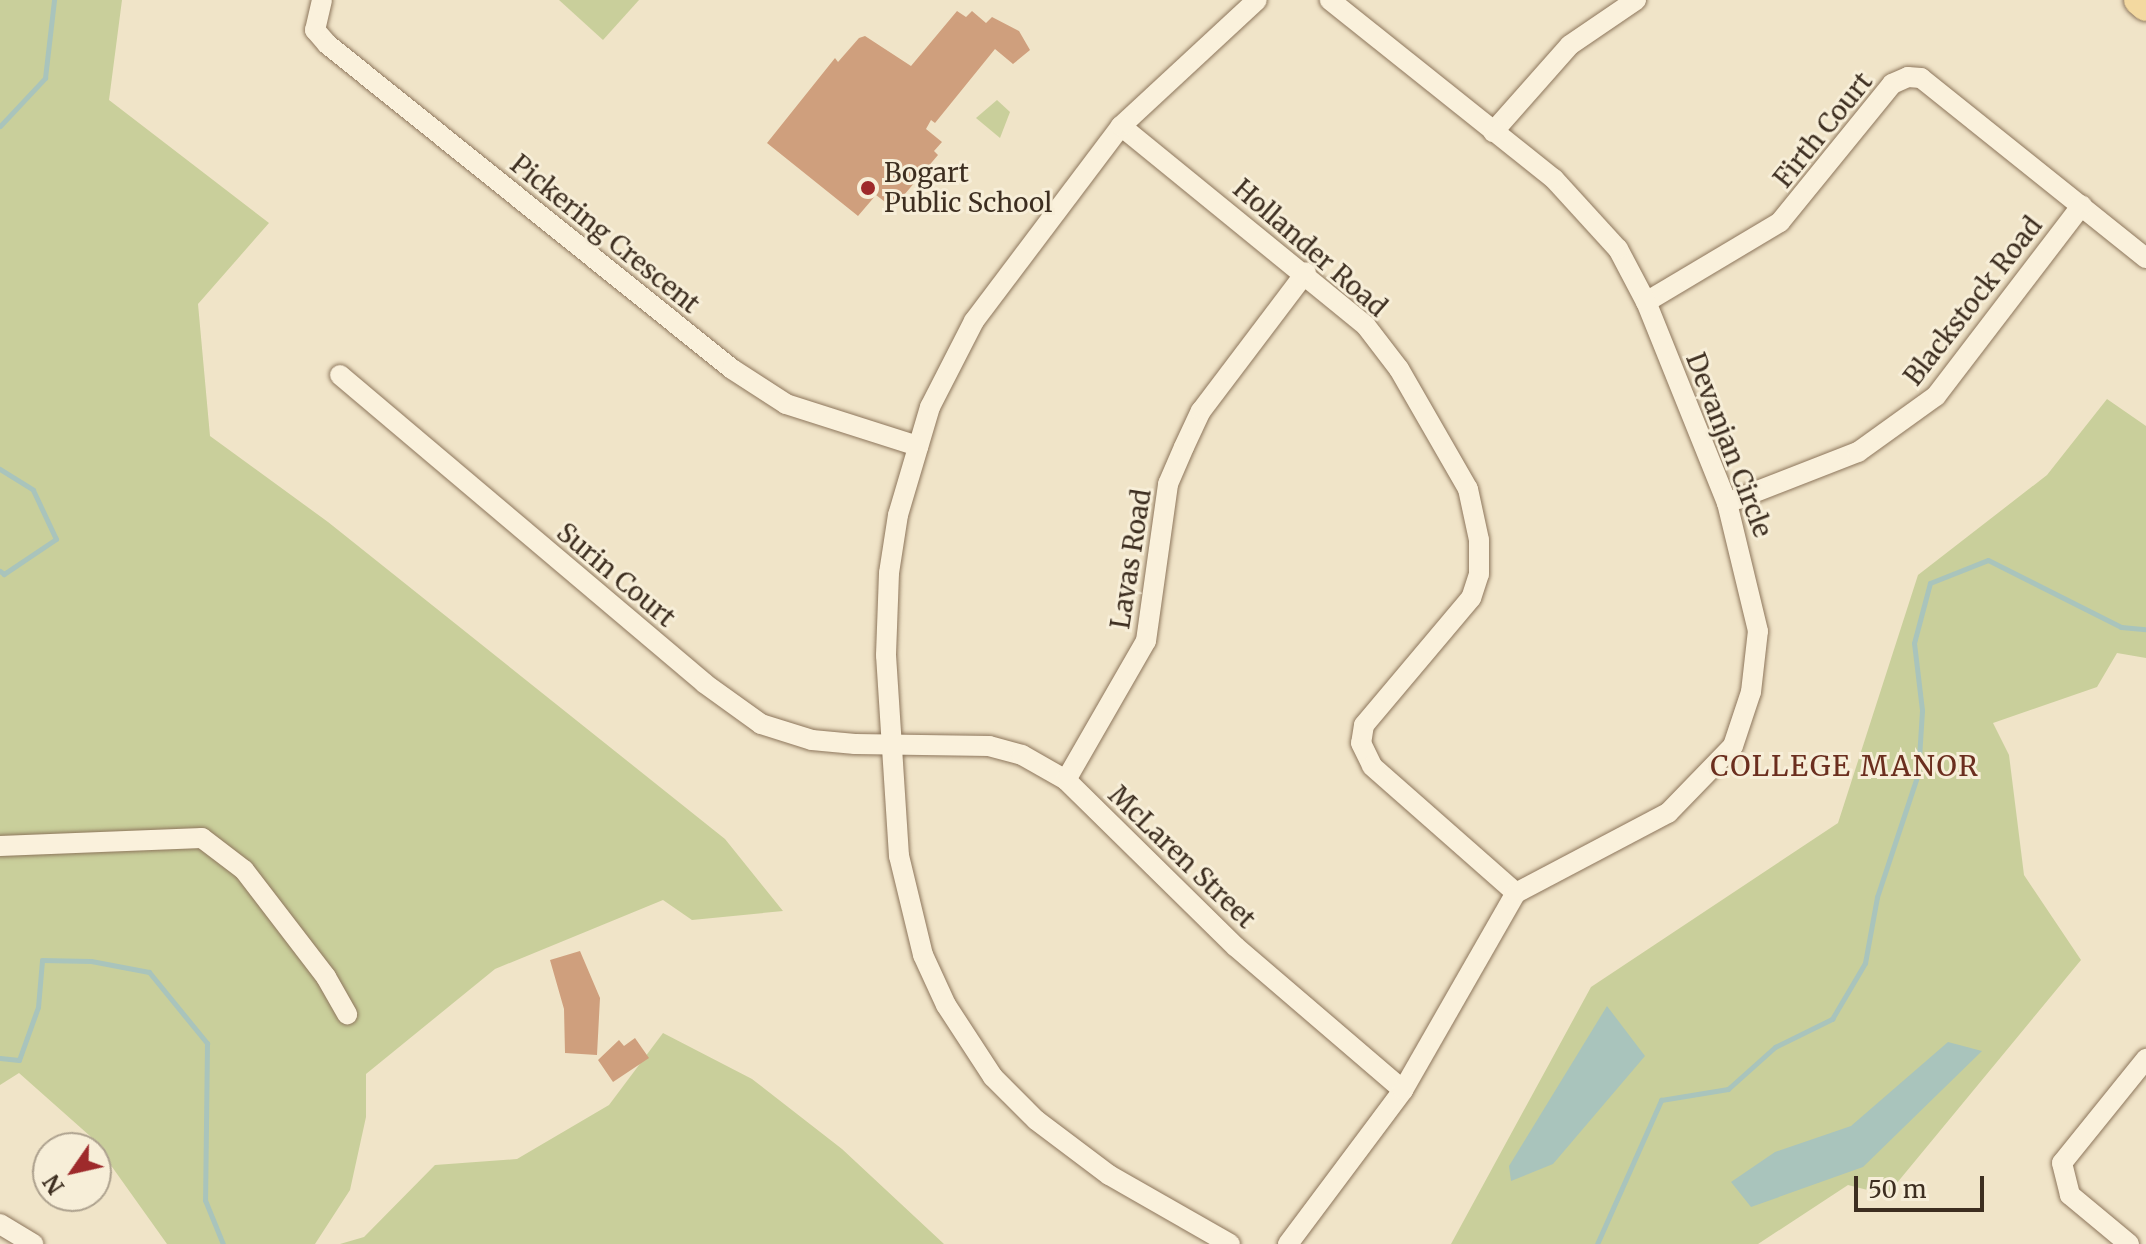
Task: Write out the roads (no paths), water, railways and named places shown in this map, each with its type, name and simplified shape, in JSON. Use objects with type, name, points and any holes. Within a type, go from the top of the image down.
[{"type":"main road","points":[[2139,0],[2146,6]]},
{"type":"street","name":"Pickering Crescent","points":[[322,0],[315,30],[327,44],[732,369],[786,404],[918,446]]},
{"type":"street","points":[[1230,1244],[1109,1175],[1036,1120],[993,1077],[946,1005],[923,955],[899,856],[891,748],[889,573],[898,515],[930,407],[974,321],[1121,126],[1257,0]]},
{"type":"street","name":"Devanjan Circle","points":[[1330,0],[1595,218],[1646,302],[1727,503],[1758,631],[1751,692],[1733,746],[1668,813],[1516,893]]},
{"type":"street","points":[[1493,132],[1570,45],[1636,0]]},
{"type":"street","name":"Firth Court","points":[[1646,302],[1780,222],[1892,84],[1908,77],[1921,78],[2146,258]]},
{"type":"street","name":"Hollander Road","points":[[1121,126],[1306,272],[1366,326],[1399,369],[1468,489],[1479,540],[1479,574],[1471,598],[1364,725],[1361,743],[1372,766],[1516,893]]},
{"type":"street","name":"Blackstock Road","points":[[1727,503],[1858,452],[1936,396],[2082,205]]},
{"type":"street","name":"Lavas Road","points":[[1066,780],[1146,641],[1168,484],[1201,411],[1306,272]]},
{"type":"street","name":"Surin Court","points":[[340,375],[736,709],[761,724],[812,740],[891,748]]},
{"type":"street","name":"McLaren Street","points":[[891,748],[989,746],[1022,755],[1066,780],[1236,947],[1403,1090]]},
{"type":"street","points":[[0,846],[163,836],[202,838],[244,870],[326,977],[347,1014]]},
{"type":"street","points":[[1288,1244],[1403,1090],[1516,893]]},
{"type":"street","points":[[2129,1244],[2070,1195],[2062,1163],[2146,1059]]},
{"type":"street","points":[[0,1224],[33,1244]]},
{"type":"water","points":[[1607,1006],[1645,1056],[1553,1164],[1511,1181],[1509,1166]]},
{"type":"water","points":[[1948,1042],[1982,1051],[1863,1167],[1751,1207],[1731,1182],[1775,1152],[1851,1126]]},
{"type":"waterway","points":[[0,126],[45,78],[54,0]]},
{"type":"waterway","points":[[0,469],[33,490],[56,539],[4,574],[0,571]]},
{"type":"waterway","points":[[1597,1244],[1661,1100],[1728,1089],[1775,1047],[1832,1019],[1865,963],[1877,897],[1918,774],[1922,710],[1914,643],[1930,583],[1988,560],[2121,627],[2146,629]]},
{"type":"waterway","points":[[0,1058],[19,1060],[38,1007],[42,960],[91,961],[149,972],[207,1043],[205,1200],[223,1244]]},
{"type":"place","name":"Bogart Public School","points":[[868,188]]},
{"type":"district","name":"COLLEGE MANOR","points":[[1845,766]]}]
